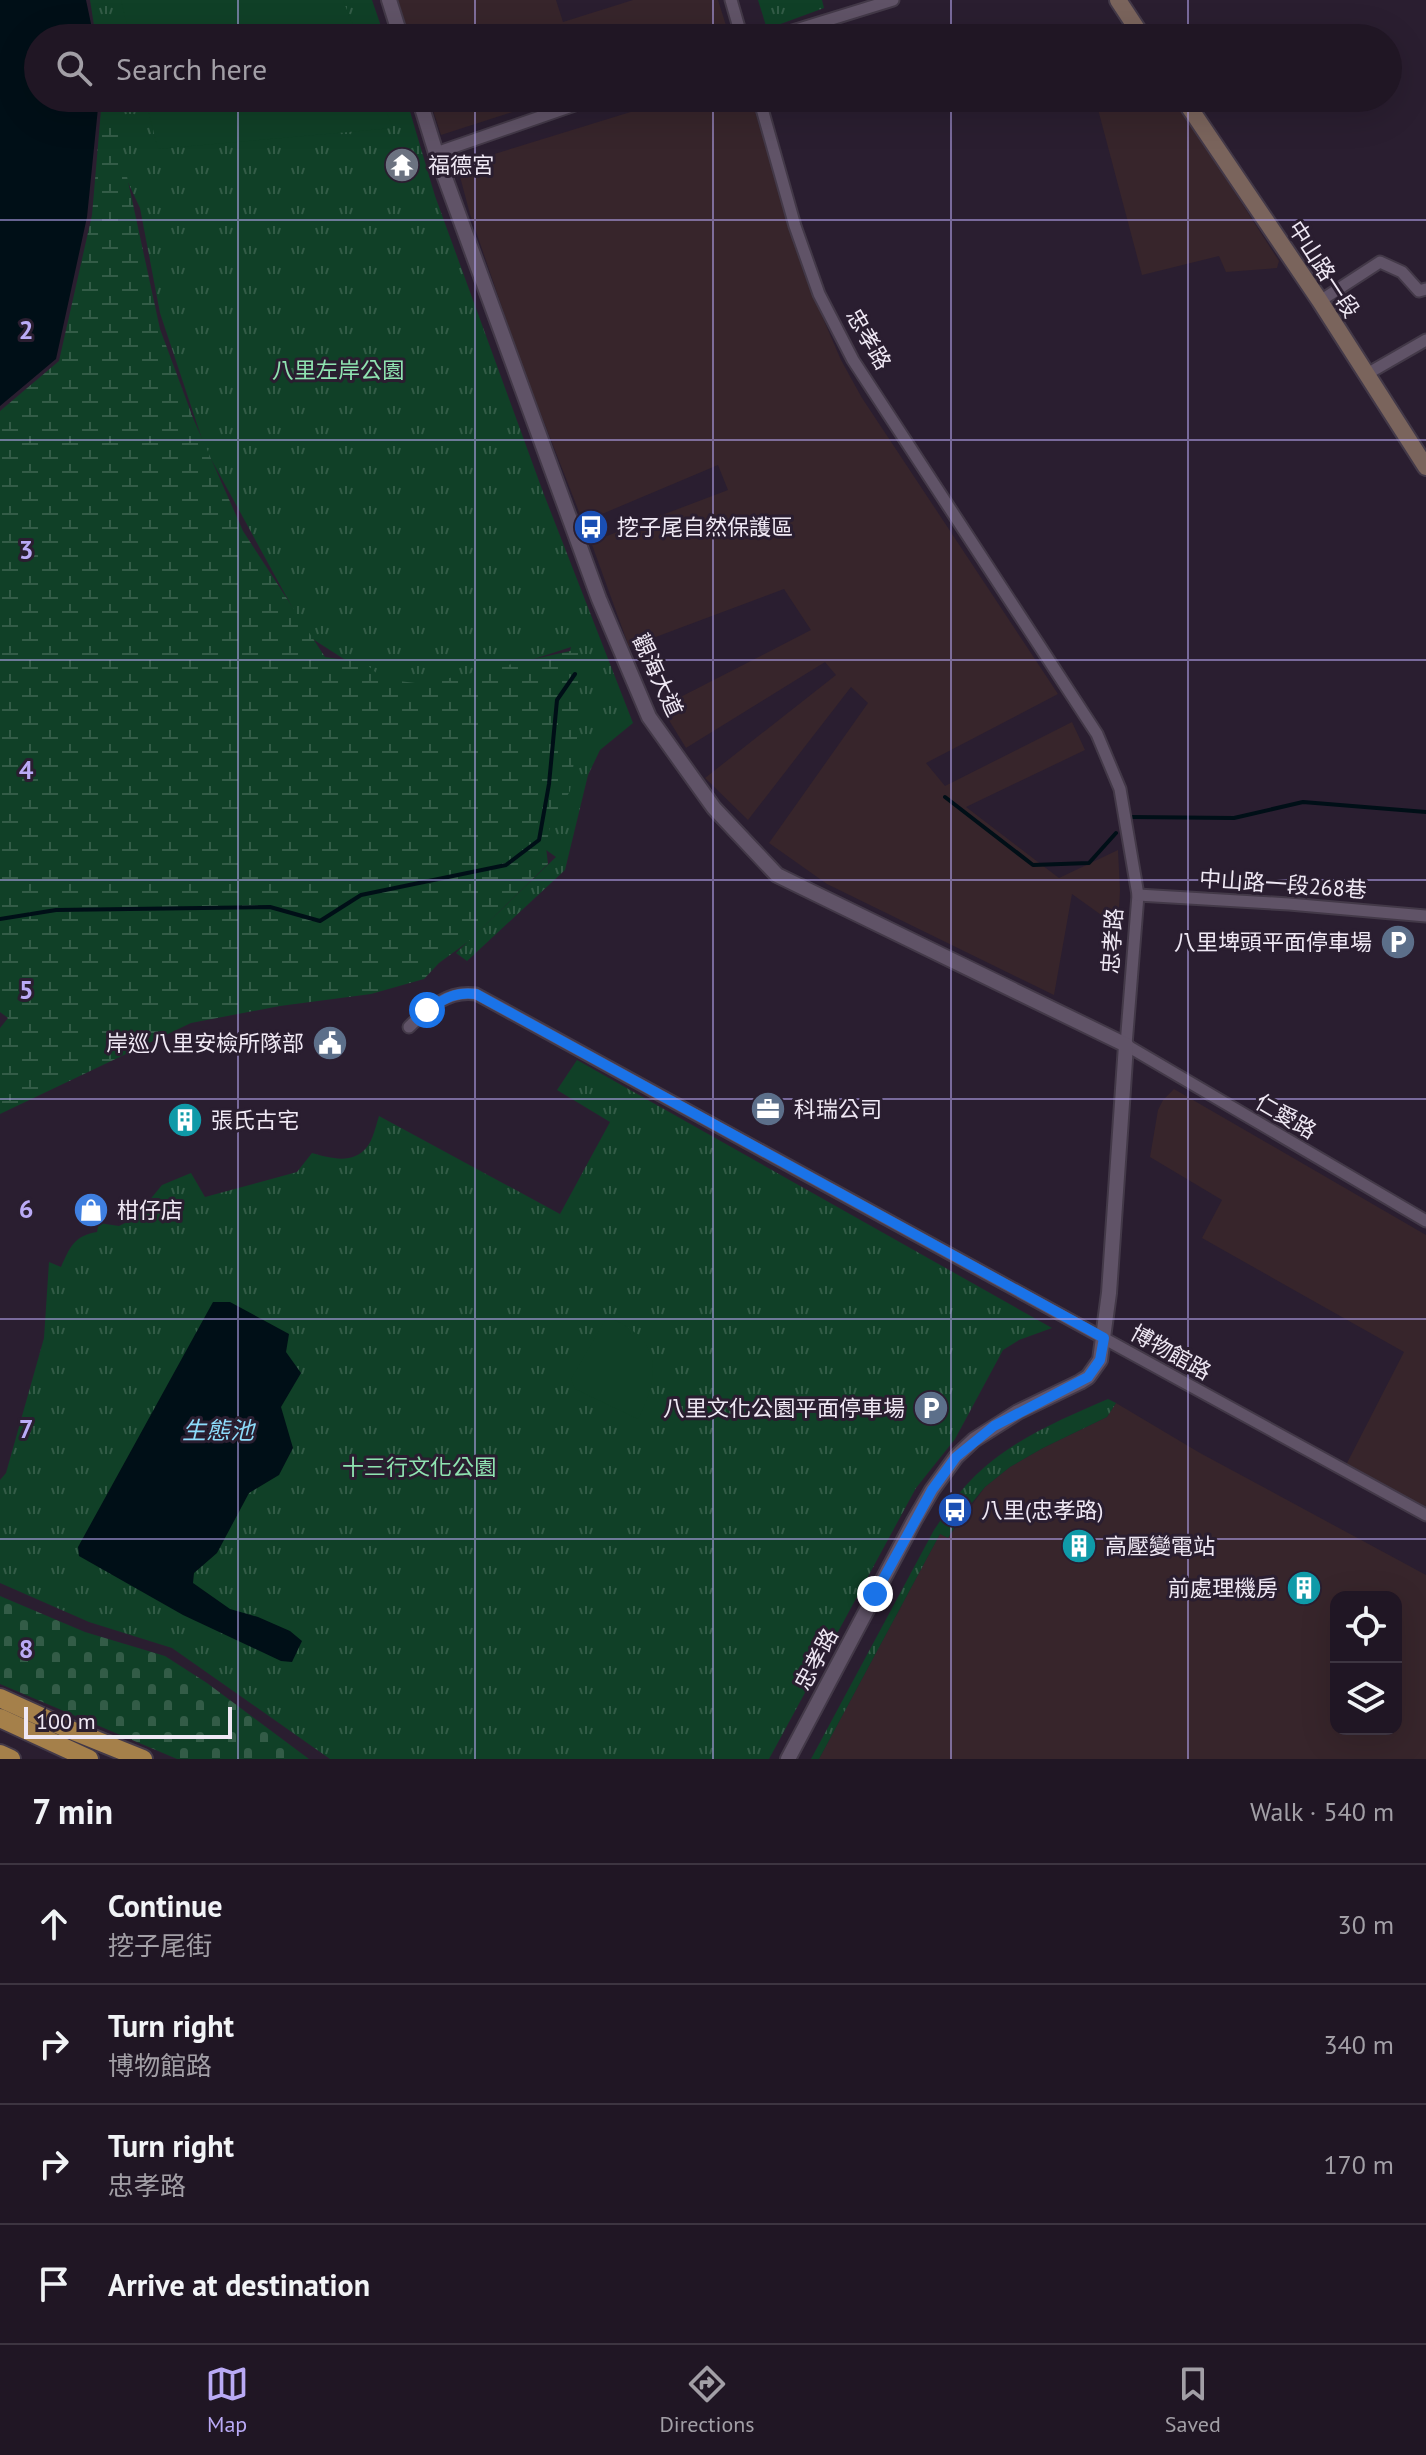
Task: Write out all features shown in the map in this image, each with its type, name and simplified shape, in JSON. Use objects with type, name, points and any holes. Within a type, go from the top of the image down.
[{"type":"highway","points":[[0,1698],[143,1759]]},
{"type":"highway","points":[[0,1718],[89,1759]]},
{"type":"highway","points":[[0,1754],[11,1759]]},
{"type":"main road","points":[[1118,0],[1134,24]]},
{"type":"main road","name":"中山路一段","points":[[1192,112],[1320,301],[1426,467]]},
{"type":"street","points":[[389,0],[397,24]]},
{"type":"street","points":[[731,0],[738,24]]},
{"type":"street","points":[[815,24],[893,0]]},
{"type":"street","name":"觀海大道","points":[[423,112],[604,612],[649,717],[714,808],[777,875],[1126,1045]]},
{"type":"street","points":[[436,153],[555,112]]},
{"type":"street","name":"忠孝路","points":[[763,112],[814,281],[853,360],[1097,734],[1120,789],[1138,895],[1100,1360],[1088,1377],[994,1426],[956,1457],[914,1521],[788,1759]]},
{"type":"street","points":[[1320,301],[1380,262],[1402,272],[1419,291],[1426,289]]},
{"type":"street","points":[[1367,374],[1426,340]]},
{"type":"street","name":"中山路一段268巷","points":[[1138,895],[1426,916]]},
{"type":"street","name":"博物館路","points":[[409,1027],[450,995],[463,992],[476,994],[1426,1515]]},
{"type":"street","name":"仁愛路","points":[[1126,1045],[1426,1221]]},
{"type":"shaded area","points":[[398,0],[556,0],[563,22],[633,0],[718,0],[726,24],[406,24]]},
{"type":"shaded area","points":[[434,112],[512,112],[441,135]]},
{"type":"shaded area","points":[[631,112],[755,112],[804,274],[841,360],[862,398],[1058,694],[926,763],[945,786],[1072,722],[1085,750],[966,807],[1059,878],[1118,850],[1118,927],[1072,894],[1054,995],[827,884],[769,843],[868,703],[851,687],[748,820],[705,778],[836,675],[825,662],[686,748],[661,707],[811,630],[784,589],[629,647],[591,542],[728,490],[718,465],[583,522],[522,366],[470,214],[459,173],[465,163]]},
{"type":"shaded area","points":[[1099,112],[1183,112],[1279,261],[1277,268],[1226,272],[1219,256],[1142,275]]},
{"type":"shaded area","points":[[1174,1089],[1426,1235],[1426,1512],[1346,1465],[1404,1352],[1202,1238],[1222,1200],[1150,1157],[1158,1110]]},
{"type":"shaded area","points":[[1116,1403],[1200,1453],[1426,1575],[1426,1759],[819,1759],[940,1534],[948,1538],[985,1487],[1010,1467],[1107,1417]]},
{"type":"green space","points":[[90,0],[372,0],[380,24],[94,24]]},
{"type":"green space","points":[[121,0],[343,0],[352,24],[127,24]]},
{"type":"green space","points":[[758,0],[822,0],[824,8],[781,24],[765,24]]},
{"type":"green space","points":[[101,112],[113,112],[160,329],[193,418],[243,531],[325,657],[365,663],[383,679],[423,684],[579,649],[580,716],[570,791],[550,826],[546,847],[548,864],[469,941],[439,963],[424,979],[371,994],[280,1006],[191,1023],[0,1114],[0,1028],[8,1018],[0,1012],[0,411],[59,361],[92,215]]},
{"type":"green space","name":"八里左岸公園","points":[[109,112],[410,112],[435,196],[543,492],[633,723],[600,750],[588,775],[565,870],[467,961],[456,953],[556,857],[535,842],[549,736],[571,647],[392,705],[361,670],[308,636],[205,448],[160,313],[140,208],[117,159]]},
{"type":"green space","points":[[149,112],[387,112],[393,128],[158,149]]},
{"type":"green space","name":"十三行文化公園","points":[[577,1060],[1052,1328],[1019,1340],[1003,1350],[955,1439],[916,1488],[769,1759],[330,1759],[172,1648],[89,1622],[0,1583],[0,1480],[6,1473],[44,1338],[49,1262],[61,1267],[74,1244],[83,1236],[97,1232],[99,1223],[119,1226],[135,1218],[162,1185],[191,1173],[205,1197],[297,1172],[312,1153],[341,1159],[355,1156],[369,1144],[379,1116],[560,1214],[610,1122],[557,1090]]},
{"type":"green space","points":[[607,1317],[638,1335],[652,1358],[651,1386],[638,1419],[575,1389],[571,1379]]},
{"type":"green space","points":[[1108,1399],[1116,1403],[1107,1417],[1010,1467],[985,1487],[948,1538],[940,1534],[819,1759],[811,1759],[934,1530],[961,1492],[986,1466],[1018,1443]]},
{"type":"green space","points":[[0,1596],[85,1632],[165,1656],[207,1683],[309,1759],[177,1759],[0,1684]]},
{"type":"water","points":[[0,0],[86,0],[91,24],[24,24],[24,112],[98,112],[87,217],[56,359],[0,406]]},
{"type":"water","name":"生態池","points":[[213,1302],[230,1302],[289,1334],[286,1352],[301,1373],[281,1407],[293,1448],[279,1475],[249,1493],[217,1553],[194,1573],[193,1583],[230,1609],[290,1631],[302,1641],[292,1662],[281,1661],[183,1615],[79,1556],[78,1547]]},
{"type":"waterway","points":[[0,919],[56,910],[270,907],[320,921],[361,895],[506,865],[539,840],[549,784],[557,700],[575,674]]},
{"type":"waterway","points":[[945,797],[1033,865],[1089,863],[1116,833]]},
{"type":"waterway","points":[[1130,817],[1234,818],[1303,802],[1426,812]]},
{"type":"place","name":"福德宮","points":[[402,165]]},
{"type":"place","name":"挖子尾自然保護區","points":[[591,527]]},
{"type":"place","name":"八里埤頭平面停車場","points":[[1398,942]]},
{"type":"place","name":"岸巡八里安檢所隊部","points":[[330,1043]]},
{"type":"place","name":"科瑞公司","points":[[768,1109]]},
{"type":"place","name":"張氏古宅","points":[[185,1120]]},
{"type":"place","name":"柑仔店","points":[[91,1210]]},
{"type":"place","name":"八里文化公園平面停車場","points":[[931,1408]]},
{"type":"place","name":"八里(忠孝路)","points":[[955,1510]]},
{"type":"place","name":"高壓變電站","points":[[1079,1546]]},
{"type":"place","name":"前處理機房","points":[[1304,1588]]},
{"type":"route","points":[[427,1010],[450,995],[463,992],[476,994],[1104,1338],[1100,1360],[1088,1377],[994,1426],[956,1457],[932,1490],[875,1594]]}]
